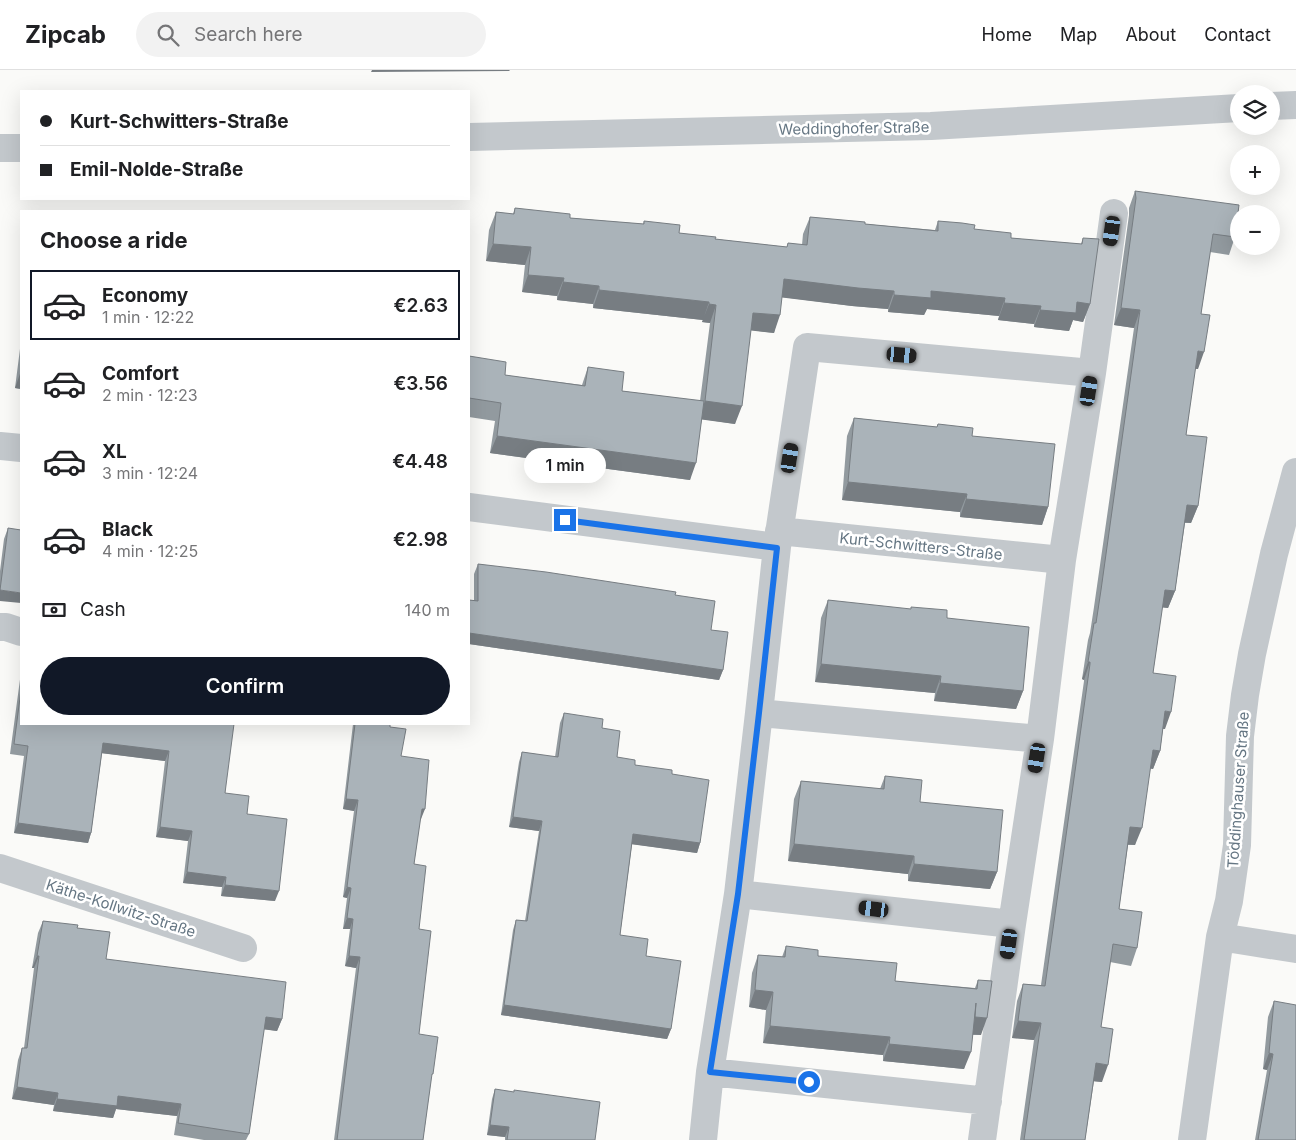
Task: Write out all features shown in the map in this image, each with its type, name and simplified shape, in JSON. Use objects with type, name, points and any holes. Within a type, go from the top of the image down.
[{"type":"street","points":[[1280,106],[1296,105]]},
{"type":"street","name":"Weddinghofer Straße","points":[[470,137],[931,126],[1230,109]]},
{"type":"street","points":[[0,148],[20,148]]},
{"type":"street","points":[[982,1140],[1040,739],[1062,560],[1092,372],[1114,213]]},
{"type":"street","points":[[703,1140],[710,1072],[738,894],[778,539],[807,346],[1092,372]]},
{"type":"street","points":[[0,446],[20,448]]},
{"type":"street","name":"Töddinghauser Straße","points":[[1192,1140],[1220,937],[1229,901],[1237,846],[1240,736],[1248,679],[1274,554],[1296,472]]},
{"type":"street","name":"Kurt-Schwitters-Straße","points":[[470,507],[778,539],[1062,560]]},
{"type":"street","points":[[0,627],[20,632]]},
{"type":"street","points":[[759,713],[1040,739]]},
{"type":"street","name":"Käthe-Kollwitz-Straße","points":[[0,868],[243,948]]},
{"type":"street","points":[[738,894],[1012,924]]},
{"type":"street","points":[[1220,937],[1296,950]]},
{"type":"street","points":[[710,1072],[988,1101]]},
{"type":"building","points":[[1135,191],[1239,205],[1230,205],[1230,236],[1213,234],[1201,314],[1210,315],[1204,352],[1198,351],[1186,435],[1207,437],[1198,506],[1187,505],[1175,591],[1165,590],[1153,673],[1176,676],[1171,712],[1165,711],[1160,751],[1153,750],[1142,828],[1130,827],[1119,909],[1142,912],[1137,948],[1113,944],[1101,1027],[1113,1029],[1108,1065],[1096,1063],[1085,1140],[1024,1140],[1041,1023],[1018,1021],[1023,984],[1045,986],[1090,664],[1088,662],[1101,590],[1140,310],[1121,308],[1136,198]]},
{"type":"building","points":[[515,208],[570,214],[570,218],[644,224],[644,221],[680,225],[679,233],[787,247],[788,243],[807,245],[810,217],[938,231],[938,221],[962,223],[975,225],[974,229],[1011,233],[1011,238],[1082,244],[1083,238],[1099,239],[1090,304],[1077,302],[1076,313],[1040,310],[1041,306],[1004,303],[1005,298],[931,291],[931,298],[894,295],[894,291],[784,279],[780,315],[753,313],[742,406],[705,401],[716,305],[709,304],[709,302],[599,290],[599,286],[563,282],[564,278],[528,275],[531,247],[493,244],[496,212],[514,214]]},
{"type":"building","points":[[470,356],[506,362],[505,375],[585,386],[588,367],[624,372],[622,391],[704,401],[696,463],[497,436],[501,403],[470,398]]},
{"type":"building","points":[[854,418],[937,427],[938,424],[973,428],[972,436],[1055,444],[1048,507],[966,499],[967,494],[848,482]]},
{"type":"building","points":[[8,528],[20,530],[20,593],[0,590]]},
{"type":"building","points":[[478,564],[546,572],[676,592],[675,595],[715,601],[711,630],[728,632],[723,670],[470,633],[470,600],[478,601]]},
{"type":"building","points":[[828,600],[911,609],[911,607],[947,610],[947,618],[1029,627],[1023,691],[940,683],[941,676],[821,664]]},
{"type":"building","points":[[20,698],[20,725],[234,725],[225,793],[249,796],[247,814],[287,819],[279,891],[225,885],[226,877],[187,872],[192,831],[160,827],[169,751],[103,743],[91,833],[18,823],[28,746],[14,744]]},
{"type":"building","points":[[564,713],[603,719],[602,728],[620,731],[617,757],[635,760],[635,765],[672,770],[672,774],[709,780],[700,843],[633,834],[620,935],[648,939],[646,956],[681,961],[671,1029],[504,1005],[516,920],[527,921],[542,821],[513,817],[522,752],[558,757]]},
{"type":"building","points":[[355,725],[390,725],[390,727],[406,729],[401,756],[429,760],[425,809],[422,809],[414,864],[426,866],[419,929],[431,931],[419,1034],[438,1037],[423,1140],[337,1140],[360,957],[349,956],[353,919],[347,918],[351,888],[347,887],[358,800],[346,799]]},
{"type":"building","points":[[885,776],[922,780],[920,802],[1003,810],[997,872],[914,864],[914,856],[794,844],[801,781],[884,789]]},
{"type":"building","points":[[43,921],[78,925],[77,928],[110,932],[106,959],[286,982],[282,1019],[266,1017],[249,1134],[178,1123],[181,1104],[118,1096],[117,1106],[57,1099],[58,1093],[17,1087],[22,1048],[27,1048],[39,956],[37,956]]},
{"type":"building","points":[[786,946],[818,950],[818,956],[897,963],[895,981],[977,989],[978,980],[992,981],[987,1018],[975,1017],[976,1003],[971,1052],[889,1044],[890,1037],[770,1026],[773,992],[755,990],[758,955],[785,957]]},
{"type":"building","points":[[1274,1001],[1296,1005],[1296,1140],[1258,1140],[1273,1054],[1269,1053]]},
{"type":"building","points":[[495,1089],[600,1102],[595,1140],[507,1140],[509,1127],[490,1125]]},
{"type":"route","points":[[565,520],[777,548],[738,894],[710,1072],[809,1082]]}]
